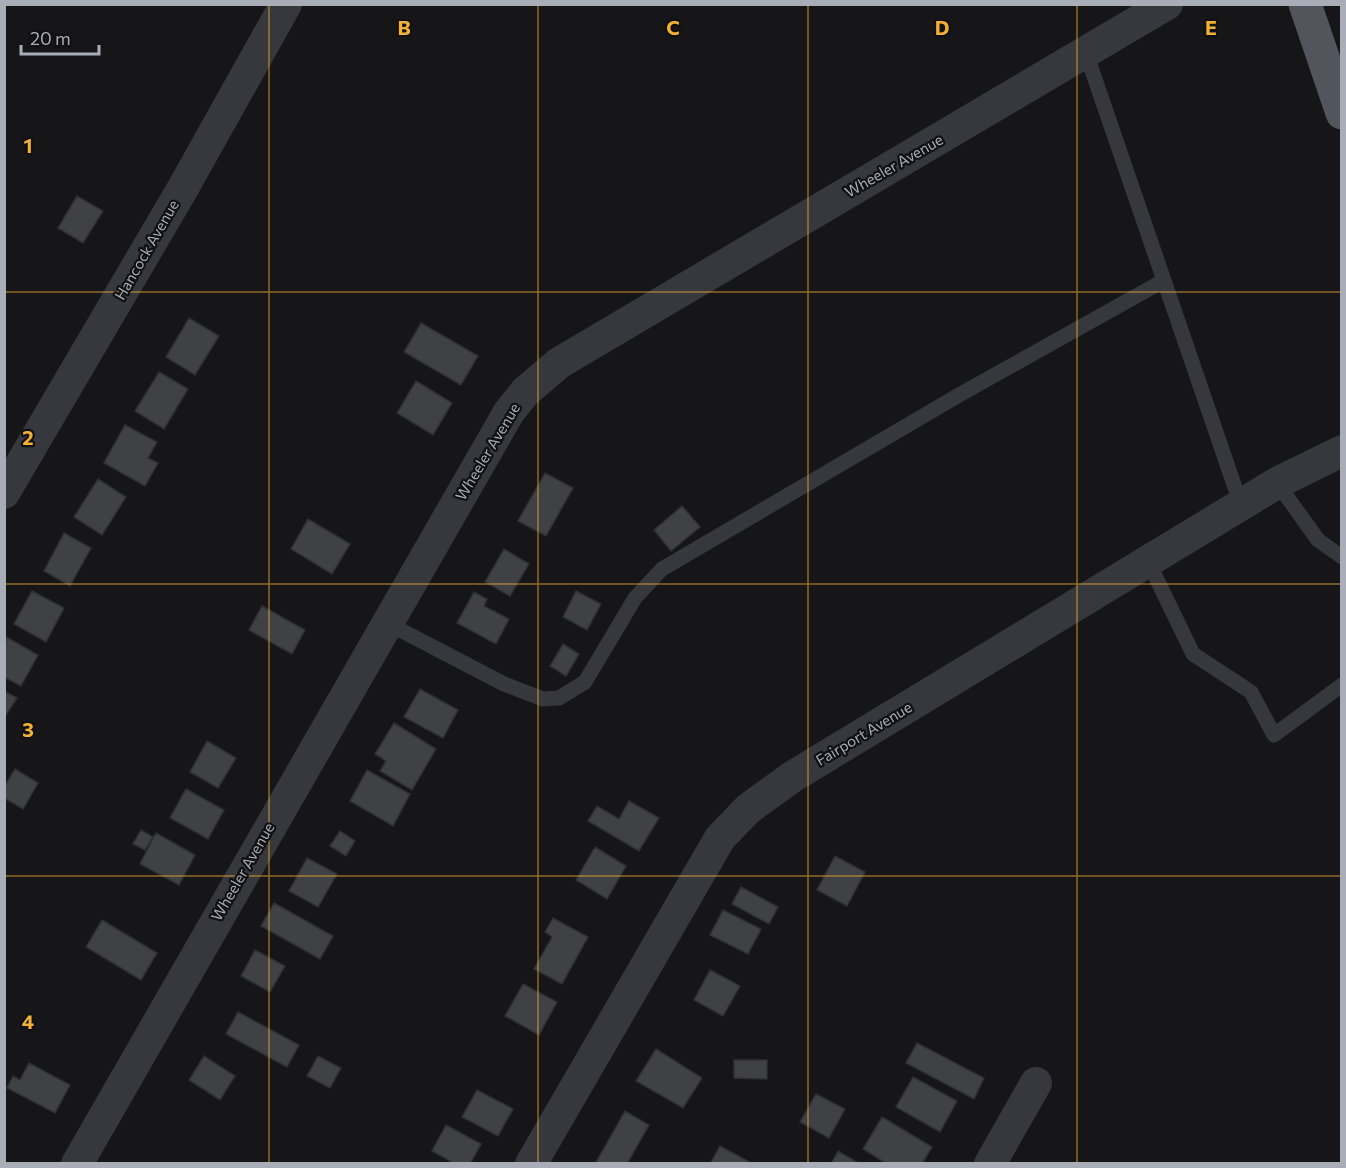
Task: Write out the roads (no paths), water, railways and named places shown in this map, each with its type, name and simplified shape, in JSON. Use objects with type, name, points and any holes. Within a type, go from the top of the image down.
[{"type":"main road","points":[[1305,4],[1341,113]]},
{"type":"street","name":"Hancock Avenue","points":[[4,494],[183,188],[206,143],[286,4]]},
{"type":"street","name":"Wheeler Avenue","points":[[76,1164],[509,412],[525,392],[559,363],[1167,4]]},
{"type":"street","name":"Fairport Avenue","points":[[531,1164],[730,825],[792,777],[1277,483],[1341,451]]},
{"type":"street","points":[[990,1164],[1036,1083]]},
{"type":"lane","points":[[1086,53],[1241,505]]},
{"type":"lane","points":[[387,623],[504,684],[543,699],[559,698],[585,682],[635,598],[662,569],[959,395],[1163,281]]},
{"type":"lane","points":[[1277,483],[1318,540],[1341,558]]},
{"type":"lane","points":[[1148,561],[1193,654],[1251,692],[1274,735],[1341,685]]}]
